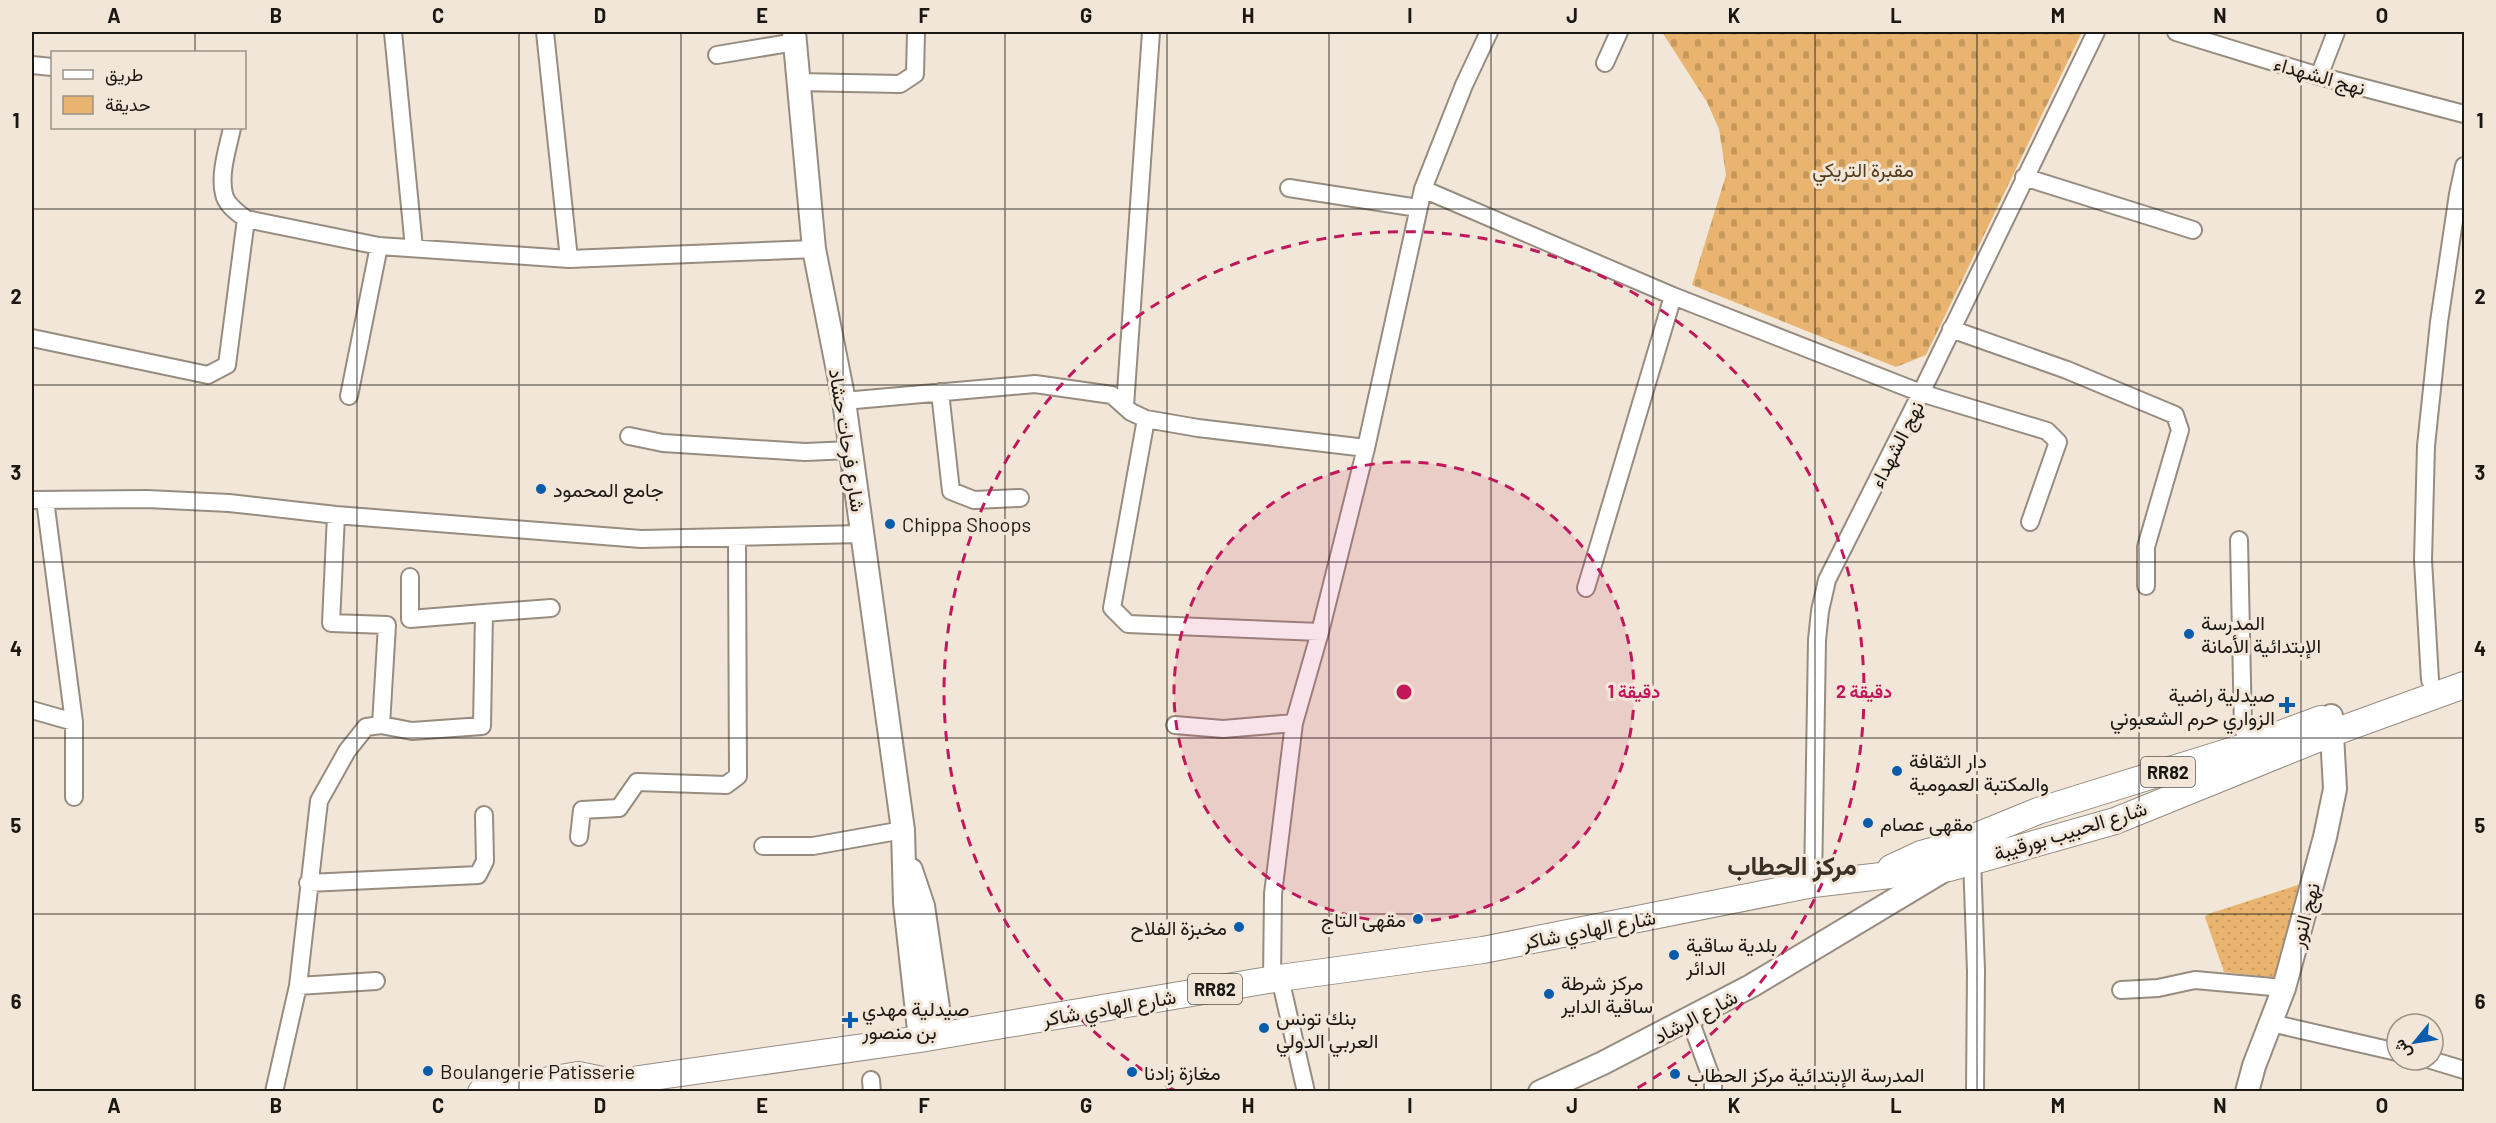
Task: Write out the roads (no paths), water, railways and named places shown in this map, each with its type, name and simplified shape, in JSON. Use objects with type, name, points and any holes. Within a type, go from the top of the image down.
[{"type":"main road","name":"شارع الحبيب بورقيبة","points":[[1813,884],[1872,877],[1918,863],[1959,857],[2115,821],[2430,680],[2464,668]]},
{"type":"main road","name":"شارع الحبيب بورقيبة","points":[[1959,857],[2038,811],[2250,745],[2464,685]]},
{"type":"main road","name":"شارع الهادي شاكر","points":[[586,1092],[1276,979],[1483,950],[1813,884]]},
{"type":"main road","name":"شارع الهادي شاكر","points":[[481,1092],[578,1075],[632,1085]]},
{"type":"street","points":[[393,32],[414,248]]},
{"type":"street","points":[[545,32],[569,259]]},
{"type":"street","points":[[797,82],[900,84],[915,74],[916,32]]},
{"type":"street","points":[[1125,406],[1151,32]]},
{"type":"street","points":[[1306,1092],[1276,979],[1273,894],[1294,723],[1320,632],[1366,448],[1423,189],[1464,85],[1489,32]]},
{"type":"street","points":[[1605,63],[1619,32]]},
{"type":"street","name":"نهج الشهداء","points":[[1813,884],[1816,652],[1820,611],[1827,580],[1921,393],[2096,32]]},
{"type":"street","name":"نهج الشهداء","points":[[2176,32],[2319,76],[2464,114]]},
{"type":"street","points":[[2319,76],[2336,32]]},
{"type":"street","points":[[717,55],[794,37]]},
{"type":"street","name":"شارع فرحات حشاد","points":[[794,37],[814,249],[844,401],[903,839],[923,906],[931,1037]]},
{"type":"street","points":[[32,65],[51,67]]},
{"type":"street","points":[[232,129],[224,168],[224,195],[234,210],[246,219],[379,246],[569,259],[814,249]]},
{"type":"street","points":[[2430,680],[2423,560],[2426,446],[2439,322],[2464,166]]},
{"type":"street","points":[[2024,177],[2193,230]]},
{"type":"street","points":[[1288,188],[1418,208]]},
{"type":"street","points":[[1423,189],[1673,296],[1921,393],[2047,431],[2058,442],[2030,522]]},
{"type":"street","points":[[32,338],[208,375],[227,364],[246,219]]},
{"type":"street","points":[[349,396],[379,246]]},
{"type":"street","points":[[1586,588],[1673,296]]},
{"type":"street","points":[[1951,329],[2067,370],[2175,415],[2180,430],[2146,547],[2146,586]]},
{"type":"street","points":[[844,401],[1035,384],[1112,395],[1146,419],[1198,428],[1366,448]]},
{"type":"street","points":[[940,392],[951,490],[974,500],[1020,498]]},
{"type":"street","points":[[1146,419],[1112,608],[1128,624],[1320,632]]},
{"type":"street","points":[[629,436],[663,443],[782,450],[851,450]]},
{"type":"street","points":[[74,797],[74,722],[38,500],[182,501],[641,539],[863,534]]},
{"type":"street","points":[[336,515],[331,623],[387,625],[381,725]]},
{"type":"street","points":[[579,837],[582,810],[619,808],[637,782],[726,785],[738,776],[737,538]]},
{"type":"street","points":[[2238,540],[2243,729],[2250,745]]},
{"type":"street","points":[[410,577],[410,619],[551,608]]},
{"type":"street","points":[[274,1092],[298,986],[319,801],[347,751],[366,727],[381,725],[412,731],[482,726],[484,613]]},
{"type":"street","points":[[32,710],[74,722]]},
{"type":"street","points":[[1175,725],[1223,729],[1294,723]]},
{"type":"street","name":"نهج النور","points":[[2247,1092],[2284,988],[2325,837],[2335,789],[2331,724]]},
{"type":"street","points":[[308,883],[478,875],[485,861],[484,815]]},
{"type":"street","points":[[763,846],[813,846],[903,839]]},
{"type":"street","points":[[1959,857],[1976,971],[1975,1091]]},
{"type":"street","name":"شارع الرشاد","points":[[1540,1092],[1690,1020],[1751,986],[1875,912],[1959,857]]},
{"type":"street","name":"شارع الرشاد","points":[[1875,912],[1918,863]]},
{"type":"street","points":[[2121,990],[2158,988],[2195,980],[2284,988]]},
{"type":"street","points":[[298,986],[376,981]]},
{"type":"street","points":[[1690,1020],[1713,1082],[1713,1092]]},
{"type":"street","points":[[2271,1023],[2385,1049]]},
{"type":"street","points":[[2445,1064],[2464,1070]]},
{"type":"place","name":"جامع المحمود","points":[[541,489]]},
{"type":"place","name":"Chippa Shoops","points":[[890,524]]},
{"type":"place","name":"المدرسة الإبتدائية الأمانة","points":[[2189,634]]},
{"type":"place","name":"صيدلية راضية الزواري حرم الشعبوني","points":[[2287,705]]},
{"type":"place","name":"دار الثقافة والمكتبة العمومية","points":[[1897,771]]},
{"type":"place","name":"مقهى عصام","points":[[1868,823]]},
{"type":"place","name":"مقهى التاج","points":[[1418,919]]},
{"type":"place","name":"مخبزة الفلاح","points":[[1239,927]]},
{"type":"place","name":"بلدية ساقية الدائر","points":[[1674,955]]},
{"type":"place","name":"مركز شرطة ساقية الداير","points":[[1549,994]]},
{"type":"place","name":"صيدلية مهدي بن منصور","points":[[850,1020]]},
{"type":"place","name":"بنك تونس العربي الدولي","points":[[1264,1028]]},
{"type":"place","name":"Boulangerie Patisserie","points":[[428,1071]]},
{"type":"place","name":"مغازة زادنا","points":[[1132,1072]]},
{"type":"place","name":"المدرسة الإبتدائية مركز الحطاب","points":[[1675,1074]]},
{"type":"district","name":"مركز الحطاب","points":[[1792,864]]},
{"type":"park label","name":"مقبرة التريكي","points":[[1863,169]]}]
